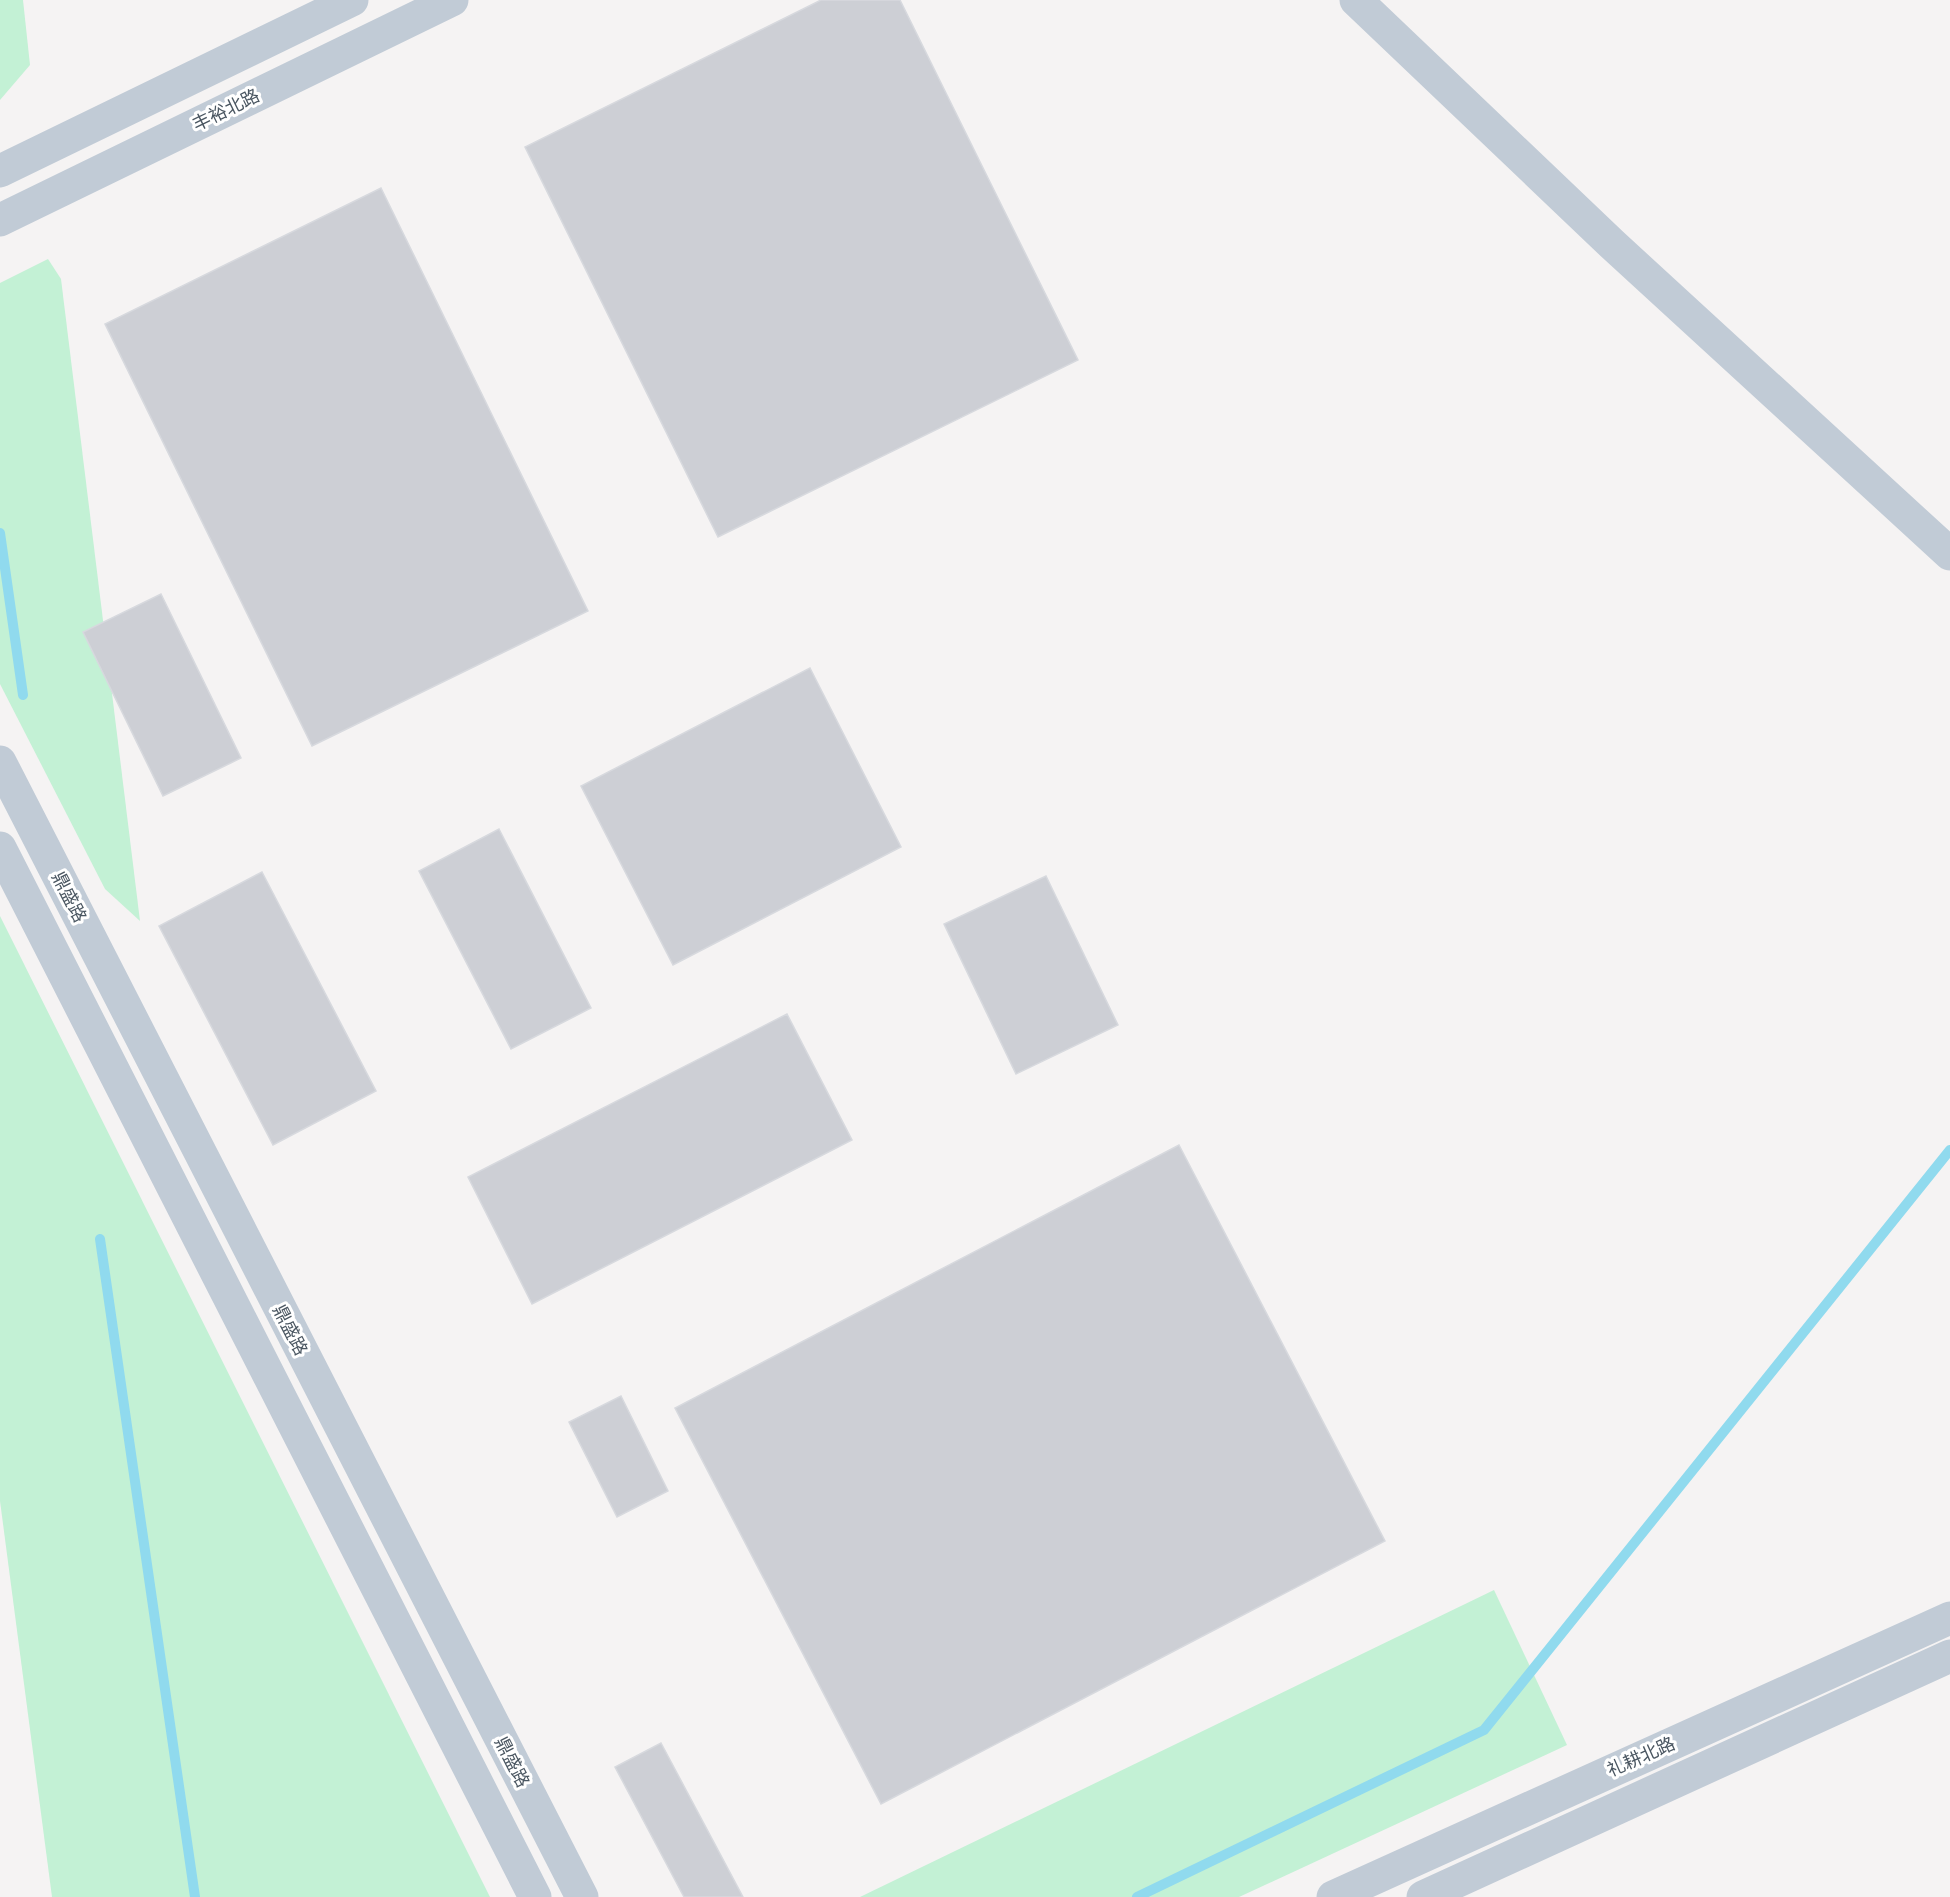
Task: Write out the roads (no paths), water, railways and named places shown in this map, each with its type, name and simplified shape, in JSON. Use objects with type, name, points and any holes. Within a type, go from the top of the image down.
[{"type":"main road","points":[[0,171],[352,0]]},
{"type":"main road","name":"丰裕北路","points":[[0,220],[452,0]]},
{"type":"main road","points":[[1356,0],[1612,244],[1950,554]]},
{"type":"main road","name":"鼎盛路","points":[[0,762],[582,1897]]},
{"type":"main road","points":[[0,848],[535,1897]]},
{"type":"main road","name":"礼耕北路","points":[[1333,1897],[1950,1618]]},
{"type":"main road","name":"礼耕北路","points":[[1423,1897],[1950,1656]]},
{"type":"waterway","points":[[0,533],[23,695]]},
{"type":"waterway","points":[[1137,1897],[1484,1730],[1950,1150]]},
{"type":"waterway","points":[[100,1239],[195,1897]]}]
